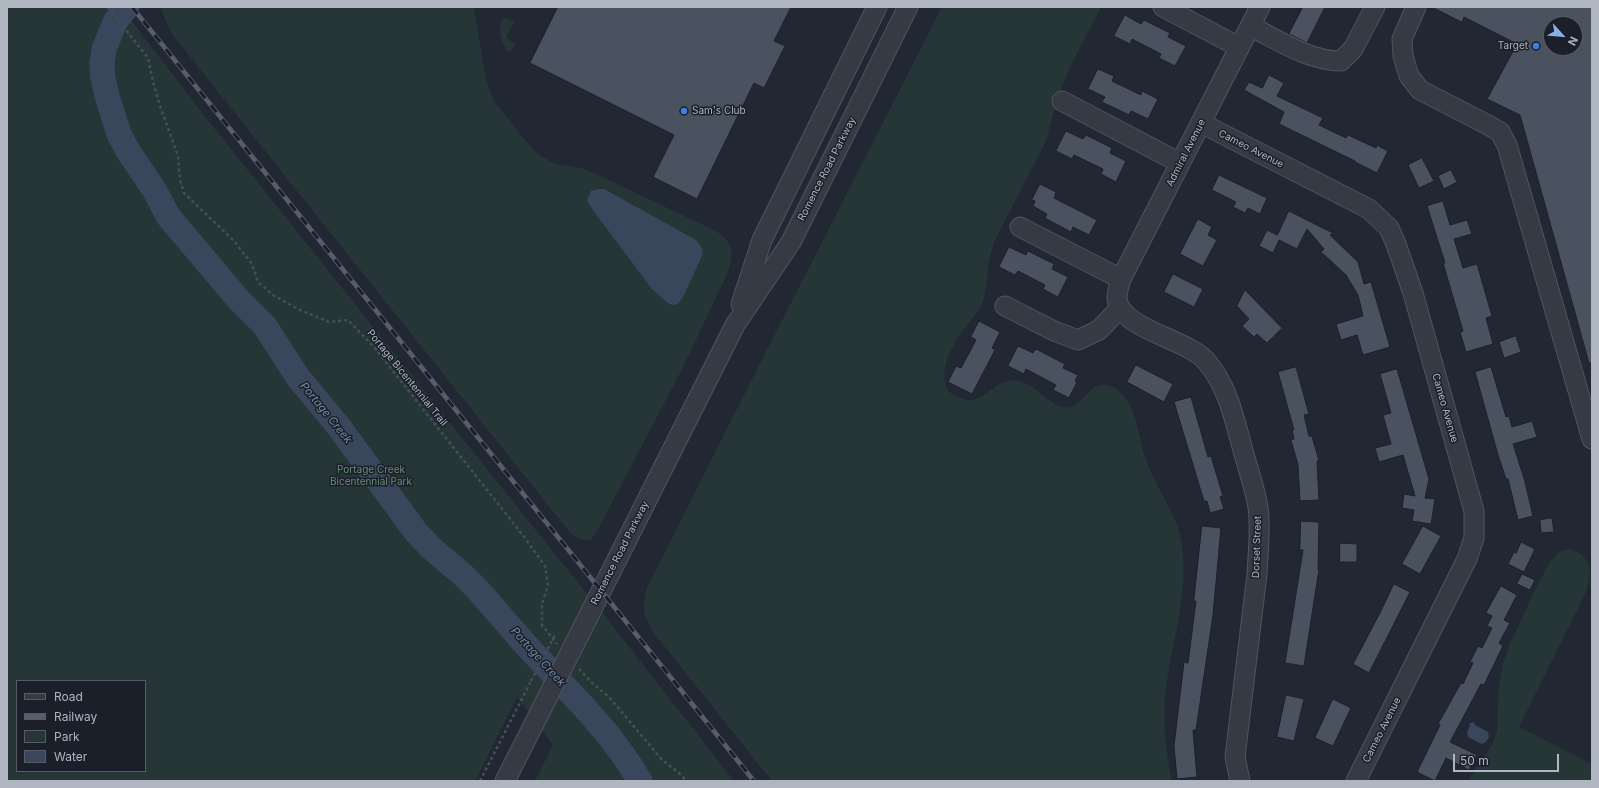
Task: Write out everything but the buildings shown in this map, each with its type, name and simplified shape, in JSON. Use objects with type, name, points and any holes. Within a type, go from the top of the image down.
[{"type":"street","name":"Romence Road Parkway","points":[[735,324],[762,240],[877,7]]},
{"type":"street","name":"Romence Road Parkway","points":[[505,781],[735,324],[791,242],[908,7]]},
{"type":"street","points":[[1163,7],[1240,47]]},
{"type":"street","name":"Admiral Avenue","points":[[1119,304],[1121,278],[1260,7]]},
{"type":"street","points":[[1250,26],[1305,53],[1329,61],[1341,61],[1353,49],[1375,7]]},
{"type":"street","points":[[1416,7],[1402,39],[1403,56],[1409,76],[1420,90],[1500,132],[1507,145],[1592,439]]},
{"type":"street","points":[[1062,101],[1180,163]]},
{"type":"street","name":"Cameo Avenue","points":[[1201,123],[1369,209],[1389,228],[1413,293],[1474,511],[1474,538],[1467,559],[1356,781]]},
{"type":"street","points":[[1020,227],[1121,278]]},
{"type":"street","points":[[1005,306],[1054,331],[1078,340],[1099,330],[1119,304]]},
{"type":"street","name":"Dorset Street","points":[[1119,304],[1124,315],[1134,322],[1196,353],[1206,360],[1224,388],[1229,401],[1255,491],[1258,508],[1257,574],[1235,757],[1240,781]]},
{"type":"path","name":"Portage Bicentennial Trail","points":[[108,7],[148,58],[152,82],[178,156],[180,180],[184,193],[234,241],[252,264],[258,282],[273,295],[298,309],[329,322],[348,320],[374,347],[545,566],[548,585],[542,604],[542,626],[591,682],[615,704],[649,747],[687,781]]},
{"type":"path","points":[[480,781],[555,635]]},
{"type":"green space","name":"Portage Creek Bicentennial Park","points":[[7,7],[121,7],[206,118],[619,634],[734,781],[535,781],[553,745],[517,697],[475,781],[7,781]]},
{"type":"green space","points":[[161,7],[474,7],[486,79],[493,99],[535,152],[553,163],[584,169],[600,176],[716,231],[728,242],[732,253],[730,266],[724,281],[681,371],[595,535],[590,540],[578,538],[568,530],[172,34]]},
{"type":"green space","points":[[942,7],[1101,7],[1064,80],[1043,147],[994,242],[989,263],[986,288],[981,306],[953,345],[947,359],[944,373],[946,387],[949,392],[967,400],[980,398],[1002,383],[1017,381],[1032,387],[1051,402],[1063,407],[1070,407],[1076,404],[1095,387],[1108,385],[1120,392],[1130,406],[1136,421],[1150,471],[1176,523],[1182,545],[1183,584],[1178,621],[1167,678],[1164,708],[1168,760],[1172,781],[772,781],[651,629],[646,618],[644,599],[647,588]]},
{"type":"green space","points":[[505,18],[514,22],[506,38],[515,44],[512,51],[509,52],[503,44],[500,31],[502,19]]},
{"type":"green space","points":[[1569,549],[1583,556],[1587,561],[1590,572],[1588,586],[1519,727],[1592,764],[1592,781],[1468,781],[1493,743],[1497,731],[1499,685],[1503,664],[1509,646],[1550,562],[1559,552]]},
{"type":"water","points":[[604,189],[696,240],[700,245],[702,249],[702,256],[683,297],[678,304],[669,304],[652,289],[592,209],[587,200],[591,191]]},
{"type":"water","points":[[1474,722],[1475,725],[1488,732],[1489,737],[1486,742],[1482,744],[1468,737],[1467,732],[1470,726],[1469,724]]},
{"type":"waterway","name":"Portage Creek","points":[[127,7],[115,22],[104,49],[102,63],[103,78],[119,134],[128,151],[155,191],[168,216],[238,299],[265,326],[297,376],[339,427],[416,532],[431,548],[478,590],[526,645],[584,707],[610,737],[640,781]]},
{"type":"railway","points":[[132,7],[754,781]]},
{"type":"place","name":"Target","points":[[1536,46]]},
{"type":"place","name":"Sam's Club","points":[[684,111]]}]
